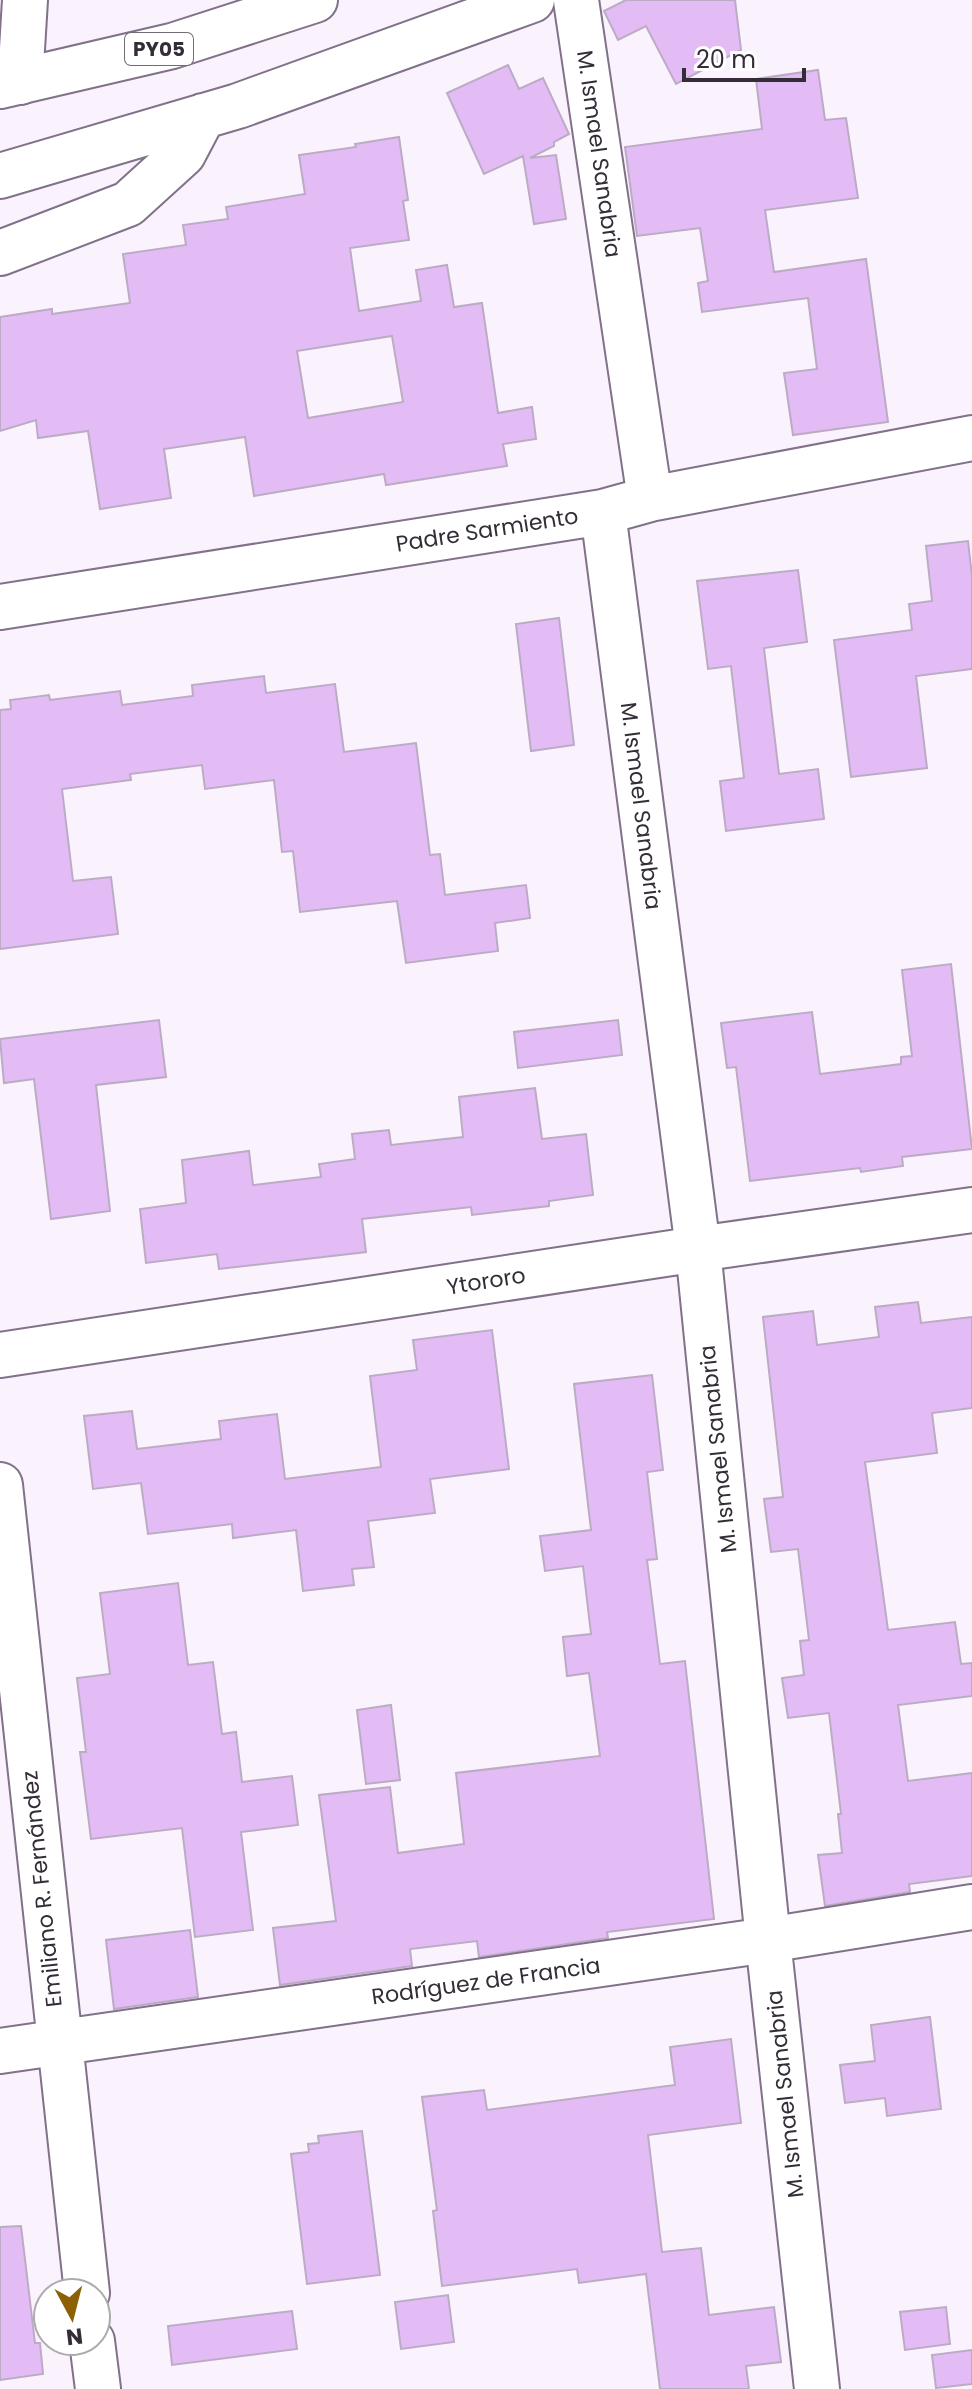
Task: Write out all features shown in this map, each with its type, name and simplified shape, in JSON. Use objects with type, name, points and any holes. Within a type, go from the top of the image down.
[{"type":"main road","points":[[10,84],[25,0]]},
{"type":"main road","name":"PY05","points":[[10,84],[172,46],[315,0]]},
{"type":"main road","points":[[0,176],[238,106],[532,0]]},
{"type":"main road","name":"M. Ismael Sanabria","points":[[576,0],[650,499]]},
{"type":"main road","points":[[0,253],[128,204],[183,154],[203,116]]},
{"type":"main road","name":"Padre Sarmiento","points":[[0,607],[603,512],[650,499],[972,438]]},
{"type":"main road","name":"M. Ismael Sanabria","points":[[603,512],[698,1249],[817,2389]]},
{"type":"main road","name":"Ytororo","points":[[0,1355],[972,1210]]},
{"type":"main road","name":"Emiliano R. Fernández","points":[[0,1485],[85,2277]]},
{"type":"main road","name":"Rodríguez de Francia","points":[[0,2051],[768,1940],[972,1907]]},
{"type":"main road","points":[[94,2357],[98,2389]]},
{"type":"building","points":[[626,0],[735,0],[741,50],[676,84],[646,26],[618,40],[604,11]]},
{"type":"building","points":[[508,65],[519,89],[543,78],[569,134],[530,158],[556,155],[566,219],[534,224],[523,156],[484,174],[447,93]]},
{"type":"building","points":[[818,70],[825,120],[846,118],[858,198],[765,210],[774,272],[866,259],[888,422],[793,435],[784,373],[817,369],[808,298],[702,312],[698,283],[708,281],[700,228],[637,236],[625,147],[762,129],[756,79]]},
{"type":"building","points":[[399,137],[408,200],[403,201],[409,240],[350,248],[359,311],[421,301],[416,270],[447,265],[454,307],[482,303],[498,413],[532,407],[536,439],[503,444],[507,466],[386,485],[384,474],[254,496],[245,437],[164,449],[171,498],[100,509],[88,431],[38,438],[36,420],[0,431],[0,317],[52,309],[52,314],[130,303],[123,254],[186,245],[183,225],[228,219],[226,207],[305,194],[299,155],[356,147],[355,144]],"holes":[[[392,336],[403,402],[308,418],[297,351]]]},
{"type":"building","points":[[968,541],[972,576],[972,669],[916,676],[927,768],[851,777],[834,640],[912,630],[909,604],[932,601],[926,546]]},
{"type":"building","points":[[798,570],[807,642],[764,648],[779,774],[818,769],[824,819],[726,831],[720,781],[744,778],[731,666],[708,669],[697,581]]},
{"type":"building","points":[[559,618],[574,745],[531,751],[516,624]]},
{"type":"building","points":[[264,676],[266,693],[335,684],[344,752],[416,743],[430,855],[440,854],[445,895],[526,885],[530,918],[495,923],[498,951],[406,963],[397,901],[300,912],[293,851],[282,852],[274,780],[205,789],[202,765],[130,774],[131,780],[62,789],[73,881],[111,877],[118,934],[0,949],[0,710],[11,709],[10,700],[49,695],[50,700],[120,691],[122,705],[193,696],[192,685]]},
{"type":"building","points":[[951,964],[972,1149],[902,1157],[903,1166],[750,1181],[736,1067],[727,1068],[721,1023],[812,1012],[820,1074],[901,1064],[901,1057],[912,1056],[902,970]]},
{"type":"building","points":[[159,1020],[166,1077],[96,1085],[110,1211],[51,1219],[34,1079],[4,1083],[0,1039]]},
{"type":"building","points":[[618,1020],[622,1055],[518,1068],[514,1032]]},
{"type":"building","points":[[535,1088],[542,1139],[586,1134],[593,1195],[549,1201],[549,1206],[472,1215],[471,1207],[362,1219],[366,1252],[219,1269],[217,1254],[146,1263],[140,1209],[186,1203],[182,1160],[249,1151],[253,1185],[321,1177],[319,1164],[355,1159],[352,1134],[389,1130],[391,1145],[463,1137],[459,1097]]},
{"type":"building","points":[[918,1302],[921,1323],[972,1317],[972,1408],[932,1413],[937,1453],[865,1462],[888,1630],[955,1622],[961,1664],[972,1663],[972,1696],[898,1705],[908,1781],[972,1773],[972,1876],[909,1884],[910,1892],[825,1906],[818,1855],[842,1853],[838,1814],[841,1814],[829,1713],[788,1718],[782,1678],[804,1675],[800,1641],[809,1640],[798,1549],[771,1552],[764,1499],[783,1497],[763,1317],[813,1311],[817,1345],[879,1337],[875,1307]]},
{"type":"building","points":[[492,1330],[509,1469],[430,1479],[435,1513],[368,1521],[374,1567],[352,1569],[354,1585],[303,1591],[296,1530],[233,1538],[232,1524],[148,1534],[141,1483],[93,1489],[84,1416],[132,1411],[137,1449],[221,1439],[219,1421],[277,1414],[285,1479],[381,1467],[370,1376],[417,1370],[413,1340]]},
{"type":"building","points":[[652,1375],[663,1470],[647,1472],[657,1559],[647,1560],[660,1664],[685,1661],[714,1919],[607,1932],[608,1938],[479,1957],[477,1941],[410,1949],[412,1966],[280,1985],[273,1928],[336,1921],[319,1795],[390,1787],[398,1853],[464,1844],[456,1773],[600,1756],[589,1673],[567,1676],[563,1637],[591,1634],[583,1566],[545,1571],[540,1536],[591,1530],[574,1384]]},
{"type":"building","points":[[178,1583],[188,1665],[213,1662],[222,1734],[236,1732],[242,1782],[292,1776],[298,1825],[241,1832],[253,1930],[195,1937],[182,1828],[91,1839],[80,1752],[86,1752],[77,1678],[110,1674],[100,1593]]},
{"type":"building","points":[[391,1705],[400,1780],[366,1784],[357,1710]]},
{"type":"building","points":[[190,1930],[198,1997],[114,2009],[106,1940]]},
{"type":"building","points":[[930,2017],[941,2109],[887,2116],[885,2098],[845,2103],[840,2065],[875,2061],[871,2025]]},
{"type":"building","points":[[731,2039],[741,2123],[648,2135],[662,2252],[701,2248],[709,2315],[774,2307],[781,2362],[746,2366],[749,2389],[660,2389],[646,2274],[579,2283],[577,2269],[442,2286],[433,2211],[437,2210],[422,2097],[484,2090],[487,2110],[675,2085],[670,2047]]},
{"type":"building","points":[[362,2131],[380,2275],[307,2284],[291,2154],[309,2152],[308,2144],[319,2143],[318,2136]]},
{"type":"building","points":[[21,2226],[32,2318],[32,2357],[41,2357],[43,2374],[0,2380],[0,2227]]},
{"type":"building","points":[[448,2295],[454,2342],[401,2349],[395,2302]]},
{"type":"building","points":[[946,2307],[950,2344],[905,2350],[900,2312]]},
{"type":"building","points":[[292,2311],[297,2349],[172,2365],[168,2326]]},
{"type":"building","points":[[972,2350],[972,2384],[936,2388],[932,2355]]}]
